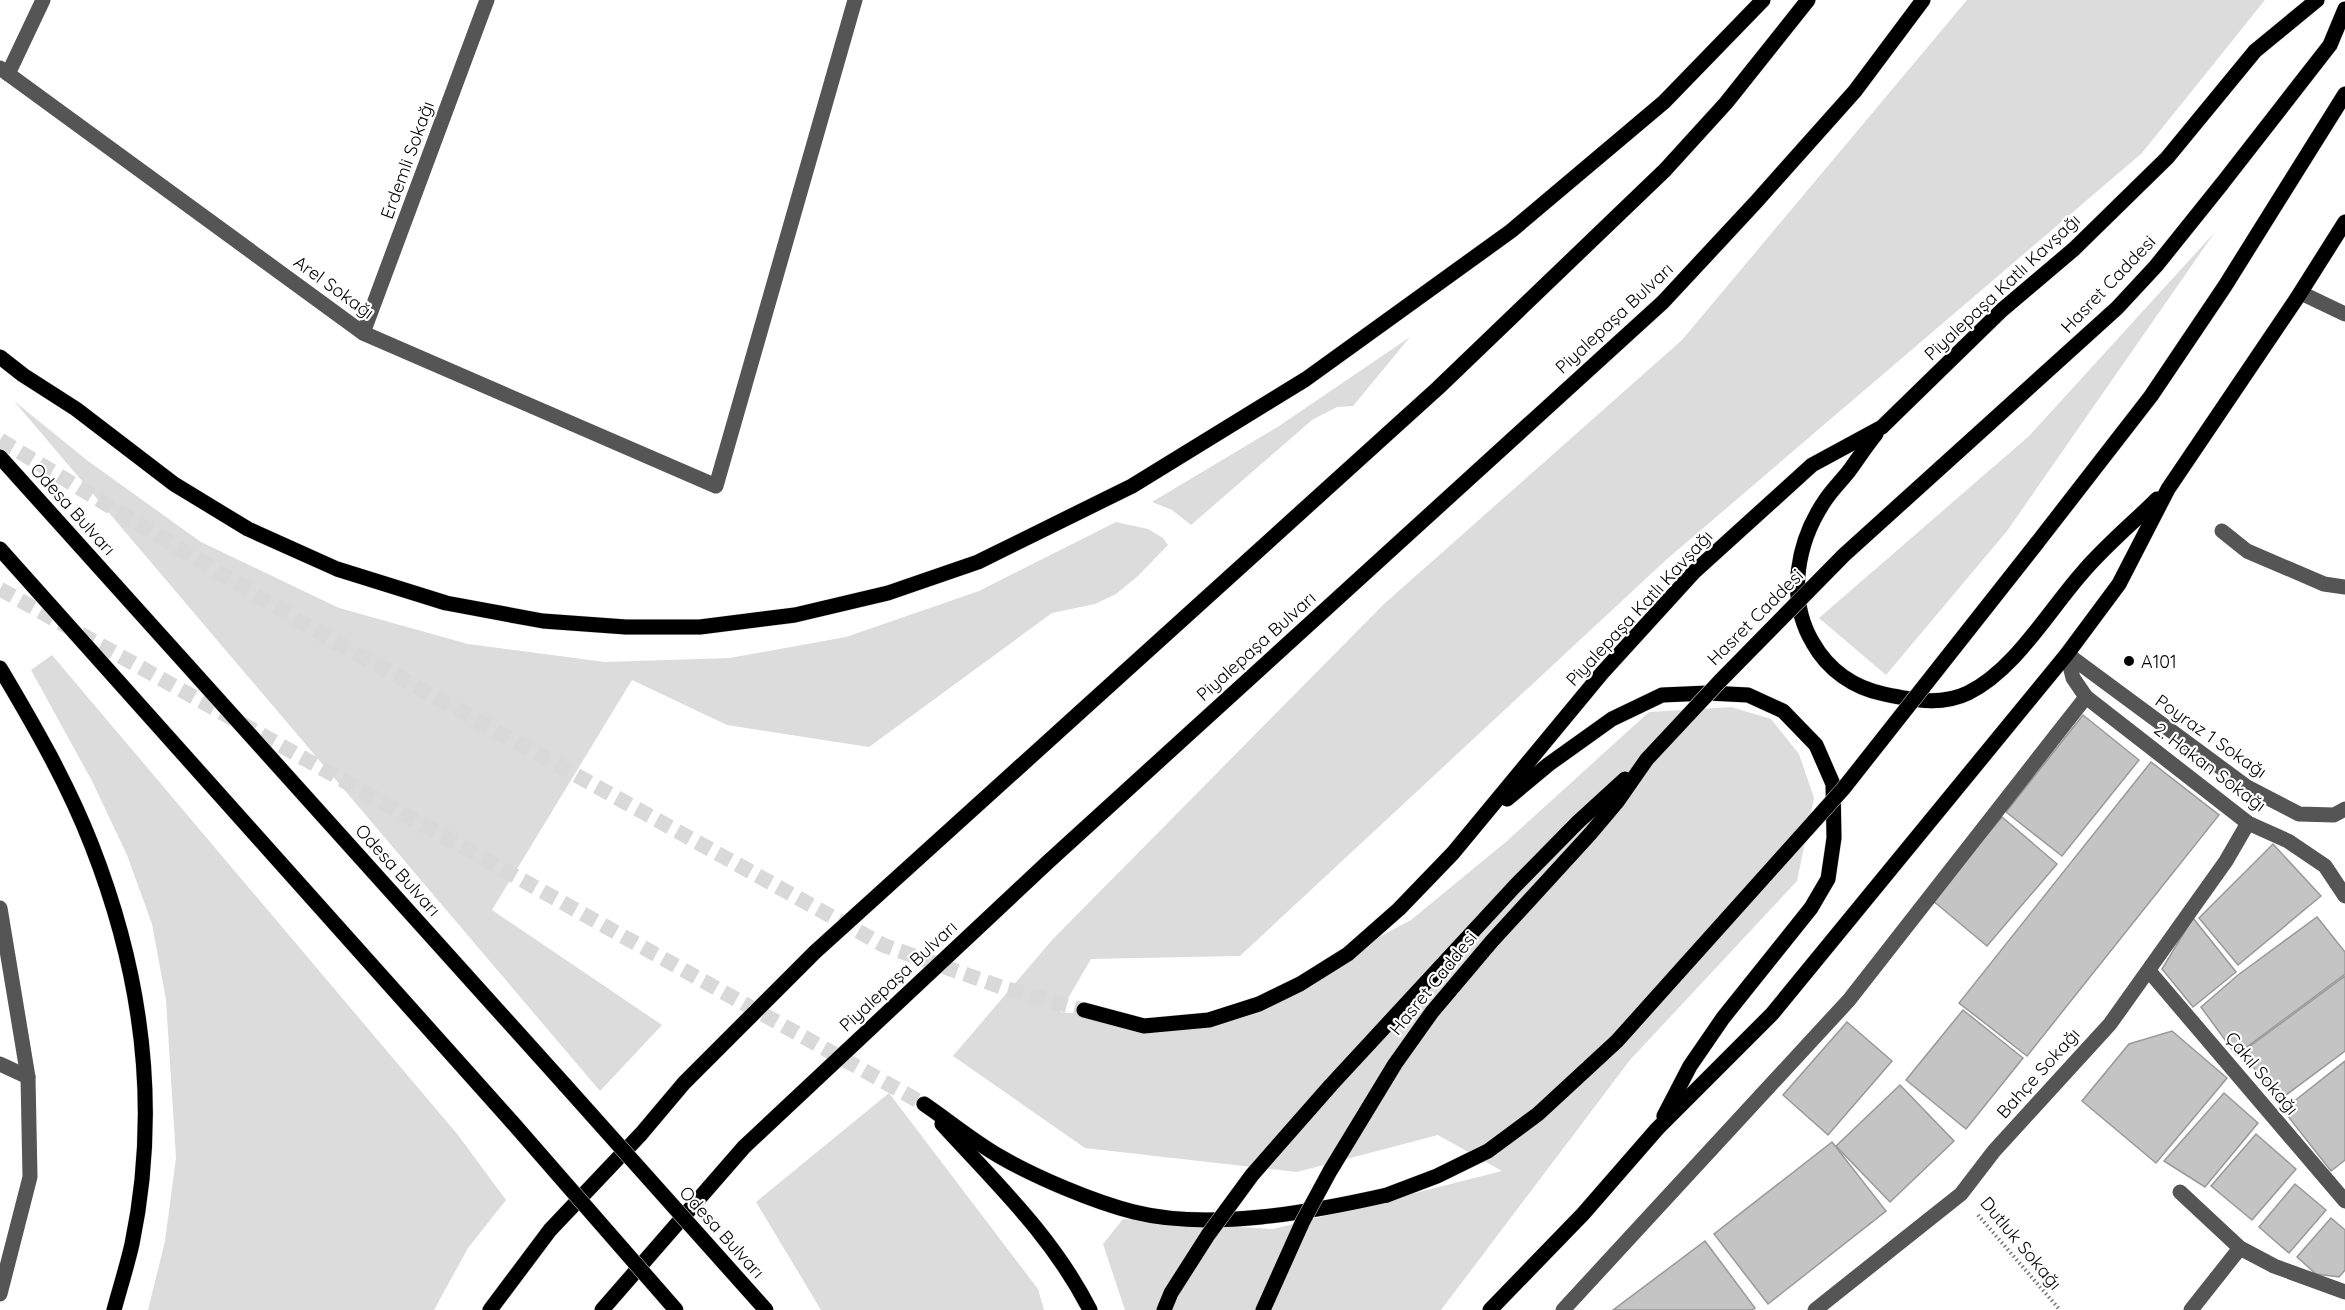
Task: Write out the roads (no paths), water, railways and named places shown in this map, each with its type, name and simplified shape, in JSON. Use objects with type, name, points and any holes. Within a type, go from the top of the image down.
[{"type":"main road","points":[[0,357],[75,409],[174,484],[249,529],[338,569],[446,603],[543,621],[626,627],[700,627],[795,615],[888,593],[978,562],[1132,486],[1306,379],[1511,231],[1664,102],[1763,0]]},
{"type":"main road","points":[[490,1310],[550,1230],[729,1036],[815,952],[1455,372],[1665,170],[1726,103],[1809,0]]},
{"type":"main road","name":"Piyalepaşa Bulvarı","points":[[602,1310],[744,1147],[1056,854],[1663,302],[1855,91],[1923,0]]},
{"type":"main road","name":"Piyalepaşa Katlı Kavşağı","points":[[1084,1010],[1144,1026],[1209,1020],[1259,1004],[1300,984],[1348,954],[1399,909],[1453,853],[1602,673],[1694,572],[1812,465],[1882,428],[2002,310],[2074,249],[2167,158],[2255,51],[2317,0]]},
{"type":"main road","name":"Hasret Caddesi","points":[[1263,1310],[1303,1221],[1330,1170],[1395,1064],[1432,1012],[1492,941],[1590,834],[1617,802],[1647,759],[1728,672],[1844,555],[2117,308],[2156,266],[2330,45],[2345,9]]},
{"type":"main road","points":[[1090,1310],[1059,1255],[1033,1222],[924,1104],[999,1156],[1070,1190],[1134,1212],[1194,1220],[1266,1216],[1324,1209],[1387,1195],[1437,1176],[1488,1151],[1539,1114],[1617,1041],[1843,789],[2151,396],[2225,286],[2345,94]]},
{"type":"main road","points":[[1490,1310],[1583,1214],[1657,1129],[1772,1014],[2067,654],[2119,584],[2168,489],[2301,293],[2345,222]]},
{"type":"main road","points":[[1882,428],[1826,499],[1811,525],[1798,565],[1797,593],[1803,627],[1818,652],[1840,676],[1883,694],[1916,700],[1941,700],[1966,694],[1985,683],[2027,642],[2083,571],[2168,489]]},
{"type":"main road","name":"Odesa Bulvarı","points":[[0,458],[766,1310]]},
{"type":"main road","points":[[0,549],[512,1122],[676,1310]]},
{"type":"main road","points":[[0,668],[39,736],[91,844],[108,890],[134,986],[143,1058],[144,1148],[132,1244],[114,1310]]},
{"type":"main road","points":[[1478,823],[1549,764],[1612,719],[1662,694],[1748,695],[1783,711],[1816,745],[1833,784],[1834,838],[1828,879],[1811,908],[1723,1018],[1690,1066],[1657,1129]]},
{"type":"main road","points":[[1164,1310],[1171,1293],[1208,1235],[1252,1175],[1515,886],[1578,822],[1647,759]]},
{"type":"street","points":[[4,71],[43,0]]},
{"type":"street","name":"Erdemli Sokağı","points":[[363,333],[488,0]]},
{"type":"street","name":"Arel Sokağı","points":[[4,71],[363,333],[716,486],[855,0]]},
{"type":"street","points":[[2301,293],[2345,314]]},
{"type":"street","points":[[2222,531],[2247,551],[2324,584],[2345,586]]},
{"type":"street","name":"2. Hakan Sokağı","points":[[2067,654],[2073,678],[2086,697],[2248,823],[2288,841],[2325,866],[2345,896]]},
{"type":"street","name":"Poyraz 1 Sokağı","points":[[2067,654],[2247,787],[2299,814],[2334,815],[2345,809]]},
{"type":"street","points":[[1563,1310],[1849,1000],[2086,697]]},
{"type":"street","name":"Bahçe Sokağı","points":[[1815,1310],[1961,1194],[1994,1151],[2110,1024],[2226,861],[2248,823]]},
{"type":"street","points":[[0,908],[28,1077],[30,1177],[0,1294]]},
{"type":"street","name":"Çakıl Sokağı","points":[[2149,971],[2345,1201]]},
{"type":"street","points":[[0,1064],[28,1077]]},
{"type":"street","points":[[2180,1192],[2240,1248],[2274,1266],[2345,1292]]},
{"type":"street","points":[[2191,1310],[2240,1248]]},
{"type":"tunnel","points":[[0,440],[323,635],[883,945],[1004,988],[1084,1010]]},
{"type":"tunnel","points":[[0,589],[924,1104]]},
{"type":"place","name":"A101","points":[[2129,661]]}]
